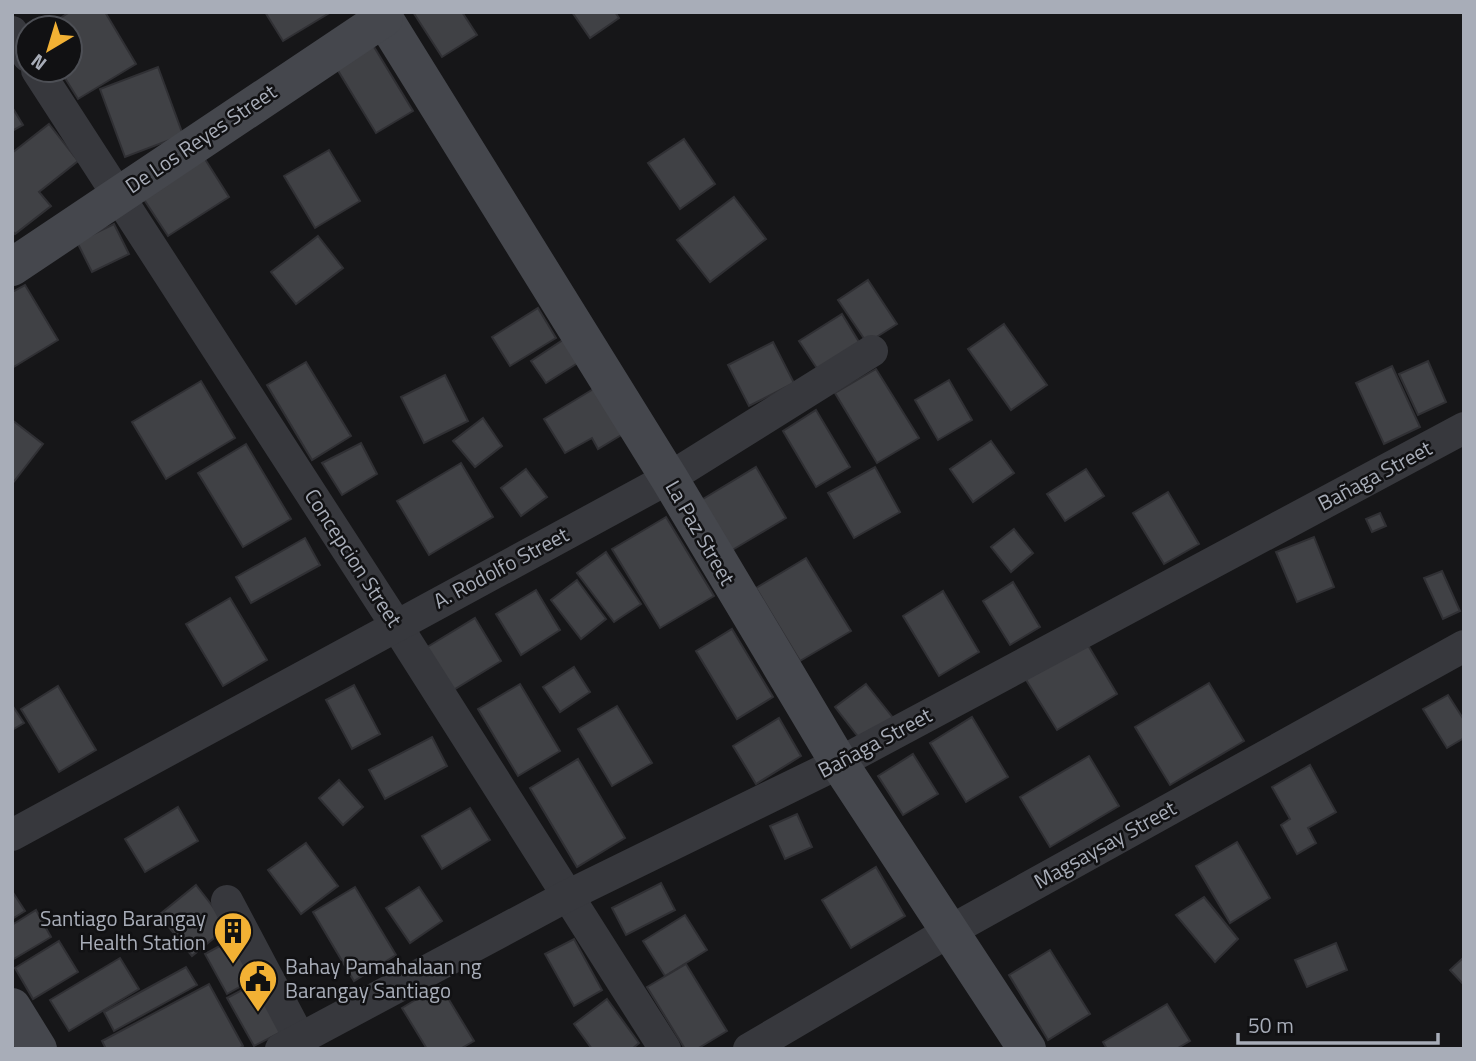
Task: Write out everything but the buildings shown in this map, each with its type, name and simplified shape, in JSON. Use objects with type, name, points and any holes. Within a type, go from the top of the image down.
[{"type":"street","name":"De Los Reyes Street","points":[[12,267],[385,14]]},
{"type":"street","name":"La Paz Street","points":[[385,14],[669,478],[839,763],[1027,1049]]},
{"type":"street","name":"Concepcion Street","points":[[46,84],[396,625],[665,1049]]},
{"type":"street","name":"A. Rodolfo Street","points":[[12,835],[669,478],[872,351]]},
{"type":"street","name":"Bañaga Street","points":[[291,1044],[567,896],[839,763],[1464,428]]},
{"type":"street","name":"Magsaysay Street","points":[[749,1049],[950,931],[1464,646]]},
{"type":"street","points":[[227,901],[291,1044]]},
{"type":"street","points":[[12,1007],[38,1049]]},
{"type":"place","name":"Santiago Barangay Health Station","points":[[233,965]]},
{"type":"place","name":"Bahay Pamahalaan ng Barangay Santiago","points":[[258,1013]]}]
